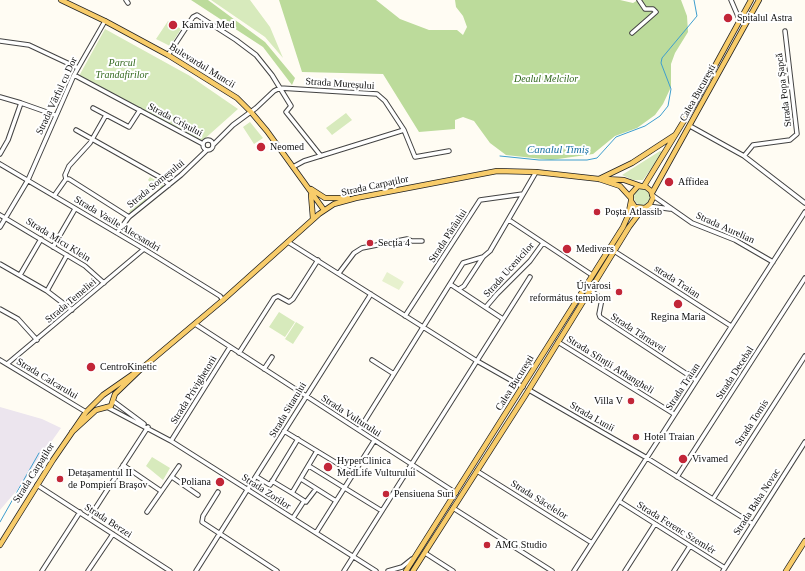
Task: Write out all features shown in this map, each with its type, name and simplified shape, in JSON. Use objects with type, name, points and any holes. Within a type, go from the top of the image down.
[{"type":"main road","name":"Bulevardul Muncii","points":[[61,0],[105,21],[168,55],[228,92],[251,112],[324,210]]},
{"type":"main road","name":"Calea București","points":[[643,186],[678,132],[751,0]]},
{"type":"main road","name":"Calea București","points":[[652,194],[759,0]]},
{"type":"main road","points":[[599,179],[632,163],[678,132]]},
{"type":"main road","name":"Strada Carpaților","points":[[72,432],[93,412],[111,406],[115,394],[141,369],[223,300],[324,210],[334,204],[356,198],[485,172],[536,172],[599,179],[618,179],[643,186]]},
{"type":"main road","name":"Strada Carpaților","points":[[599,179],[620,186],[631,199]]},
{"type":"main road","name":"Bulevardul Muncii","points":[[303,183],[317,195],[324,198],[356,198]]},
{"type":"main road","points":[[643,186],[652,194],[652,201],[647,207],[639,208],[631,199],[632,190],[643,186]]},
{"type":"main road","points":[[311,193],[314,208],[313,220]]},
{"type":"main road","name":"Calea București","points":[[406,571],[623,227],[628,216],[631,199]]},
{"type":"main road","name":"Calea București","points":[[413,571],[529,390],[614,251],[637,216],[647,207]]},
{"type":"main road","name":"Strada Carpaților","points":[[0,545],[37,485],[86,412],[105,394],[141,369]]},
{"type":"main road","points":[[105,394],[111,395],[113,400]]},
{"type":"main road","points":[[100,398],[100,402],[106,407]]},
{"type":"main road","points":[[786,571],[805,541]]},
{"type":"street","points":[[632,33],[656,12],[653,9],[645,9],[640,0]]},
{"type":"street","points":[[731,0],[740,21]]},
{"type":"street","points":[[168,55],[193,17],[197,15],[250,50],[266,66],[291,106],[286,112],[321,156]]},
{"type":"street","name":"Strada Vârful cu Dor","points":[[0,228],[28,180],[55,115],[74,75],[105,21]]},
{"type":"street","name":"Strada Popa Șapcă","points":[[744,156],[753,145],[790,140],[797,134],[785,31]]},
{"type":"street","points":[[0,41],[29,45],[78,68]]},
{"type":"street","name":"Strada Crișului","points":[[74,75],[203,144]]},
{"type":"street","points":[[251,112],[274,91],[280,88]]},
{"type":"street","name":"Strada Mureșului","points":[[280,88],[377,94],[385,101],[404,130],[415,157],[449,151]]},
{"type":"street","points":[[0,97],[20,102],[55,115]]},
{"type":"street","points":[[0,154],[8,140],[20,102]]},
{"type":"street","name":"Strada Crișului","points":[[93,108],[130,127],[140,110]]},
{"type":"street","name":"Strada Someșului","points":[[117,233],[129,217],[169,185],[207,150],[210,150],[219,137],[251,112]]},
{"type":"street","points":[[54,196],[66,179],[65,175],[69,166],[92,139],[106,115]]},
{"type":"street","points":[[690,126],[744,156],[805,203]]},
{"type":"street","points":[[76,130],[163,179],[169,185]]},
{"type":"street","points":[[293,167],[304,161],[404,130]]},
{"type":"street","name":"Strada Someșului","points":[[203,144],[205,141],[219,137]]},
{"type":"street","points":[[209,140],[213,145]]},
{"type":"street","points":[[203,144],[204,148],[207,150]]},
{"type":"street","name":"Strada Vasile Alecsandri","points":[[0,164],[144,249],[220,296],[223,300]]},
{"type":"street","points":[[459,289],[464,286],[483,257],[490,250],[536,172]]},
{"type":"street","points":[[66,179],[69,179],[129,217]]},
{"type":"street","name":"Strada Pârâului","points":[[406,316],[480,201],[523,194]]},
{"type":"street","name":"Strada Aurelian","points":[[652,194],[692,223],[735,240],[773,262]]},
{"type":"street","name":"Strada Aurelian","points":[[647,207],[671,209]]},
{"type":"street","points":[[53,246],[75,209]]},
{"type":"street","name":"Strada Traian","points":[[574,571],[805,212]]},
{"type":"street","name":"Strada Micu Klein","points":[[0,215],[85,266],[104,283]]},
{"type":"street","points":[[509,220],[592,275]]},
{"type":"street","points":[[20,275],[41,239]]},
{"type":"street","name":"Strada Pârâului","points":[[339,273],[354,253],[362,248],[407,239],[412,242],[422,241]]},
{"type":"street","points":[[288,242],[477,361],[523,387]]},
{"type":"street","name":"Strada Ucenicilor","points":[[486,308],[497,294],[530,262],[543,243]]},
{"type":"street","name":"Strada Temeliei","points":[[7,364],[144,249]]},
{"type":"street","name":"strada Traian","points":[[614,251],[731,326]]},
{"type":"street","points":[[47,291],[68,255]]},
{"type":"street","points":[[359,430],[464,261],[483,257]]},
{"type":"street","points":[[239,352],[274,298],[278,296],[289,302],[293,299],[318,260]]},
{"type":"street","points":[[0,264],[47,291],[72,310]]},
{"type":"street","points":[[344,571],[530,277]]},
{"type":"street","name":"Strada Decebal","points":[[677,477],[805,278]]},
{"type":"street","points":[[450,284],[503,319]]},
{"type":"street","name":"Strada Târnavei","points":[[590,290],[602,299],[600,317],[696,380]]},
{"type":"street","name":"Strada Sitarului","points":[[196,571],[249,490],[284,431],[371,294]]},
{"type":"street","points":[[0,309],[18,320],[37,340]]},
{"type":"street","name":"Strada Vulturului","points":[[195,324],[456,493]]},
{"type":"street","name":"Strada Sfinții Arhangheli","points":[[558,342],[674,414]]},
{"type":"street","name":"Strada Privighetorii","points":[[171,441],[230,347]]},
{"type":"street","name":"Strada Tomis","points":[[713,499],[805,356]]},
{"type":"street","points":[[264,369],[272,357]]},
{"type":"street","name":"Strada Calcarului","points":[[0,360],[86,412]]},
{"type":"street","points":[[372,360],[394,374]]},
{"type":"street","name":"Strada Lunii","points":[[529,390],[647,458],[753,524]]},
{"type":"street","name":"Strada Zorilor","points":[[113,400],[148,427]]},
{"type":"street","name":"Strada Zorilor","points":[[106,407],[148,427],[353,557],[375,570],[380,571]]},
{"type":"street","points":[[89,518],[148,427]]},
{"type":"street","points":[[284,431],[353,473]]},
{"type":"street","points":[[257,477],[270,485],[298,439]]},
{"type":"street","points":[[316,533],[374,441]]},
{"type":"street","name":"Strada Baba Novac","points":[[724,569],[805,442]]},
{"type":"street","points":[[292,493],[317,452]]},
{"type":"street","points":[[123,466],[162,491]]},
{"type":"street","points":[[147,512],[179,466]]},
{"type":"street","points":[[309,466],[382,512]]},
{"type":"street","name":"Strada Săcelelor","points":[[477,471],[592,543]]},
{"type":"street","points":[[172,477],[198,495]]},
{"type":"street","points":[[301,480],[336,501]]},
{"type":"street","points":[[272,481],[304,501]]},
{"type":"street","name":"Strada Berzei","points":[[37,485],[170,571]]},
{"type":"street","points":[[293,518],[304,501],[308,501],[316,489]]},
{"type":"street","points":[[218,492],[203,516],[202,522],[276,571]]},
{"type":"street","name":"Strada Ferenc Szemlér","points":[[619,501],[724,569]]},
{"type":"street","points":[[453,508],[552,571]]},
{"type":"street","points":[[42,571],[80,512]]},
{"type":"street","points":[[625,571],[655,524]]},
{"type":"street","points":[[88,571],[113,534]]},
{"type":"street","points":[[674,571],[690,546]]},
{"type":"street","points":[[425,553],[453,571]]},
{"type":"street","points":[[388,571],[406,565],[417,554]]},
{"type":"shaded area","points":[[0,407],[42,419],[61,428],[18,489],[0,510]]},
{"type":"green space","points":[[191,0],[208,0],[265,42],[295,78],[292,85],[263,47]]},
{"type":"green space","points":[[211,0],[250,0],[270,27],[283,58],[265,37]]},
{"type":"green space","name":"Dealul Melcilor","points":[[279,0],[376,0],[400,19],[429,30],[457,30],[463,35],[467,27],[463,16],[456,7],[455,0],[620,0],[633,3],[638,0],[681,0],[687,16],[688,32],[675,53],[671,64],[671,87],[663,104],[655,115],[637,128],[615,136],[593,154],[551,160],[506,155],[490,143],[474,121],[463,117],[455,120],[455,129],[419,132],[383,74],[302,72]]},
{"type":"green space","points":[[168,21],[181,29],[170,46],[156,39]]},
{"type":"green space","name":"Parcul Trandafirilor","points":[[105,29],[190,76],[238,109],[201,142],[79,76]]},
{"type":"green space","points":[[346,113],[352,120],[332,135],[326,128]]},
{"type":"green space","points":[[250,122],[263,138],[254,144],[243,127]]},
{"type":"green space","points":[[660,151],[663,152],[643,180],[633,180],[622,175]]},
{"type":"green space","points":[[150,177],[160,183],[162,180],[163,187],[161,188],[159,186],[145,197],[147,200],[131,213],[129,212],[133,206],[135,207],[150,182],[148,180]]},
{"type":"green space","points":[[642,189],[648,191],[650,197],[648,203],[642,205],[636,203],[634,197],[636,191]]},
{"type":"green space","points":[[387,272],[404,282],[399,290],[382,281]]},
{"type":"green space","points":[[279,312],[295,322],[285,337],[269,327]]},
{"type":"green space","points":[[296,322],[304,327],[293,344],[285,339]]},
{"type":"green space","points":[[152,457],[170,468],[163,480],[146,466]]},
{"type":"waterway","name":"Canalul Timiș","points":[[500,156],[539,160],[587,160],[597,158],[616,137],[645,126],[660,116],[668,106],[671,89],[661,63],[662,58],[697,16],[694,0]]},
{"type":"waterway","name":"Canalul Timiș","points":[[0,522],[39,453]]},
{"type":"place","name":"Spitalul Astra","points":[[728,18]]},
{"type":"place","name":"Kamiva Med","points":[[173,25]]},
{"type":"place","name":"Neomed","points":[[261,147]]},
{"type":"place","name":"Affidea","points":[[669,182]]},
{"type":"place","name":"Poșta Atlassib","points":[[597,212]]},
{"type":"place","name":"Secția 4","points":[[370,243]]},
{"type":"place","name":"Medivers","points":[[567,249]]},
{"type":"place","name":"Újvárosi református templom","points":[[619,292]]},
{"type":"place","name":"Regina Maria","points":[[678,304]]},
{"type":"place","name":"CentroKinetic","points":[[91,367]]},
{"type":"place","name":"Villa V","points":[[631,401]]},
{"type":"place","name":"Hotel Traian","points":[[636,437]]},
{"type":"place","name":"Vivamed","points":[[683,459]]},
{"type":"place","name":"HyperClinica MedLife Vulturului","points":[[328,467]]},
{"type":"place","name":"Detașamentul II de Pompieri Brașov","points":[[60,479]]},
{"type":"place","name":"Poliana","points":[[220,482]]},
{"type":"place","name":"Pensiuena Suri","points":[[386,494]]},
{"type":"place","name":"AMG Studio","points":[[487,545]]}]
